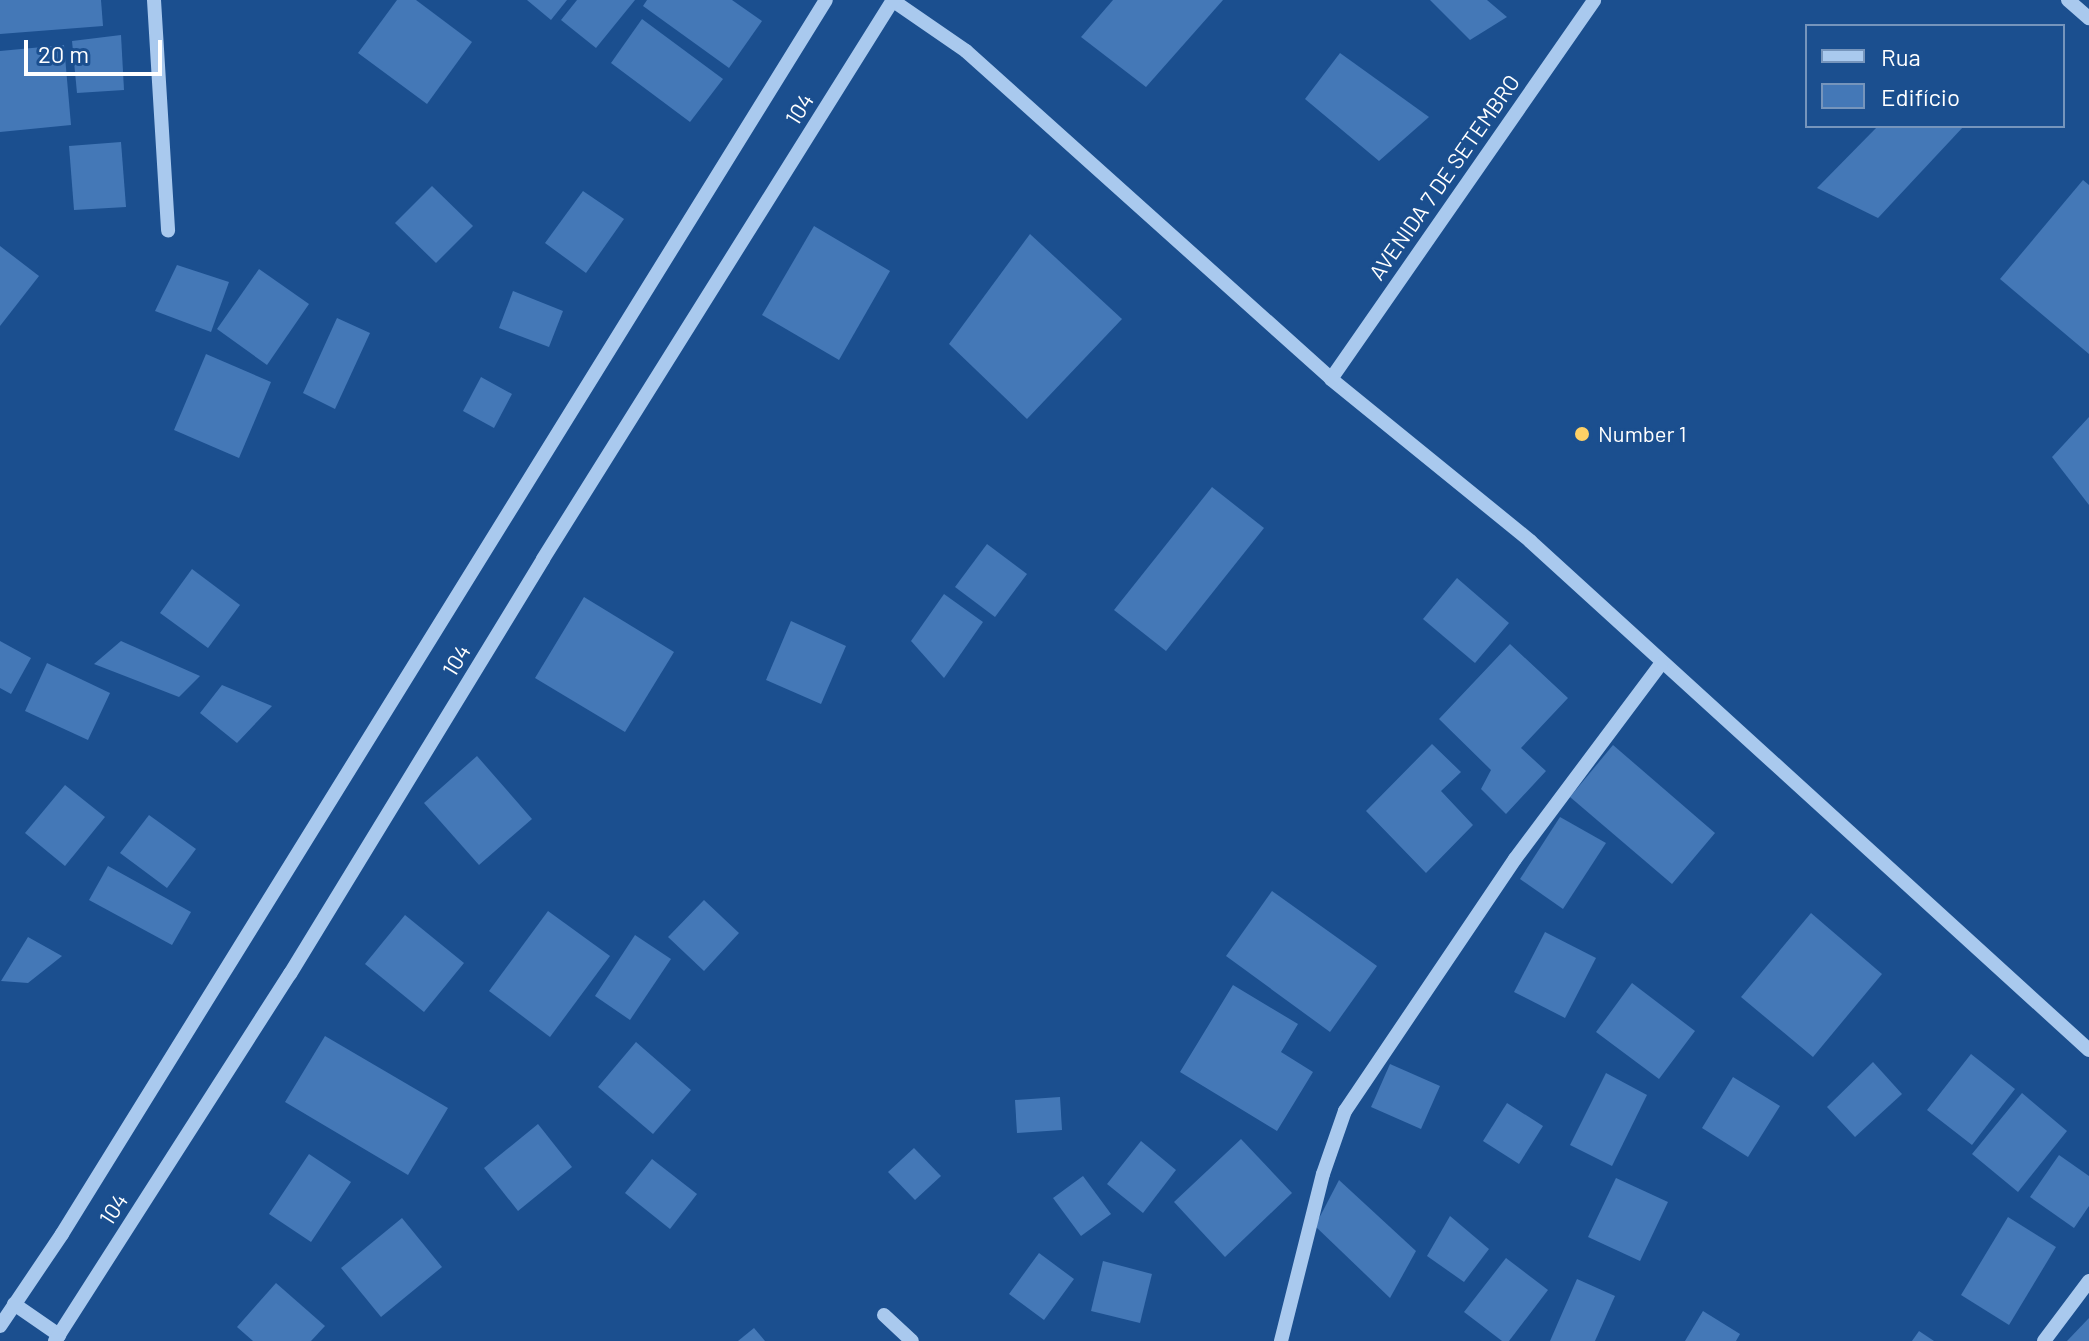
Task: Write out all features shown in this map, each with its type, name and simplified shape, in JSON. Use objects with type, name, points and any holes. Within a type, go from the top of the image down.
[{"type":"street","points":[[154,0],[168,231]]},
{"type":"street","points":[[0,1326],[62,1234],[826,0]]},
{"type":"street","points":[[893,0],[966,51],[1331,379],[1530,541],[1661,664],[2089,1050]]},
{"type":"street","name":"104","points":[[57,1338],[290,974],[543,559],[893,0]]},
{"type":"street","name":"AVENIDA 7 DE SETEMBRO","points":[[1331,379],[1594,0]]},
{"type":"street","points":[[2068,0],[2089,18]]},
{"type":"street","points":[[1281,1341],[1323,1174],[1345,1111],[1515,859],[1661,664]]},
{"type":"street","points":[[2044,1341],[2089,1281]]},
{"type":"street","points":[[14,1304],[57,1338]]},
{"type":"street","points":[[884,1315],[912,1341]]},
{"type":"building","points":[[0,0],[101,0],[103,26],[0,34]]},
{"type":"building","points":[[397,0],[416,0],[472,42],[427,104],[358,53]]},
{"type":"building","points":[[527,0],[567,0],[551,20]]},
{"type":"building","points":[[577,0],[635,0],[596,48],[561,20]]},
{"type":"building","points":[[647,0],[732,0],[762,21],[729,68],[643,6]]},
{"type":"building","points":[[1113,0],[1223,0],[1146,87],[1081,37]]},
{"type":"building","points":[[1430,0],[1487,0],[1507,17],[1470,40]]},
{"type":"building","points":[[642,19],[723,79],[690,122],[611,63]]},
{"type":"building","points":[[121,35],[124,90],[77,93],[72,41]]},
{"type":"building","points":[[64,45],[71,125],[0,132],[0,51]]},
{"type":"building","points":[[1340,53],[1429,117],[1379,161],[1305,99]]},
{"type":"building","points":[[1876,128],[1962,128],[1878,218],[1817,188]]},
{"type":"building","points":[[121,142],[126,207],[74,210],[69,146]]},
{"type":"building","points":[[2083,180],[2089,185],[2089,354],[2000,279]]},
{"type":"building","points":[[432,186],[473,226],[436,263],[395,223]]},
{"type":"building","points":[[583,191],[624,219],[586,273],[545,243]]},
{"type":"building","points":[[814,226],[890,271],[839,360],[762,315]]},
{"type":"building","points":[[1030,234],[1122,319],[1027,419],[949,344]]},
{"type":"building","points":[[0,246],[39,276],[0,326]]},
{"type":"building","points":[[177,265],[229,282],[211,332],[155,311]]},
{"type":"building","points":[[259,269],[309,304],[267,365],[217,329]]},
{"type":"building","points":[[513,291],[563,311],[549,347],[499,328]]},
{"type":"building","points":[[337,318],[370,333],[335,409],[303,393]]},
{"type":"building","points":[[206,354],[271,382],[239,458],[174,430]]},
{"type":"building","points":[[481,377],[512,394],[494,428],[463,411]]},
{"type":"building","points":[[2089,417],[2089,505],[2052,457]]},
{"type":"building","points":[[1212,487],[1264,528],[1166,651],[1114,610]]},
{"type":"building","points":[[987,544],[1027,574],[995,617],[955,587]]},
{"type":"building","points":[[192,569],[240,605],[208,648],[160,613]]},
{"type":"building","points":[[1457,578],[1509,623],[1475,663],[1423,619]]},
{"type":"building","points":[[944,594],[983,622],[944,678],[911,641]]},
{"type":"building","points":[[584,597],[674,652],[625,732],[535,678]]},
{"type":"building","points":[[791,621],[846,646],[821,704],[766,680]]},
{"type":"building","points":[[0,641],[31,658],[11,694],[0,688]]},
{"type":"building","points":[[121,641],[200,676],[179,697],[94,664]]},
{"type":"building","points":[[1510,644],[1568,698],[1521,748],[1546,771],[1506,814],[1481,789],[1491,770],[1439,719]]},
{"type":"building","points":[[47,663],[110,693],[88,740],[25,711]]},
{"type":"building","points":[[222,685],[272,706],[237,743],[200,713]]},
{"type":"building","points":[[1432,744],[1461,772],[1441,791],[1473,825],[1426,873],[1366,811]]},
{"type":"building","points":[[1613,745],[1715,833],[1672,884],[1570,797]]},
{"type":"building","points":[[477,756],[532,819],[479,865],[424,803]]},
{"type":"building","points":[[65,785],[105,817],[65,866],[25,833]]},
{"type":"building","points":[[149,815],[196,849],[167,888],[120,853]]},
{"type":"building","points":[[1560,817],[1606,843],[1563,909],[1520,879]]},
{"type":"building","points":[[108,866],[191,912],[172,945],[89,900]]},
{"type":"building","points":[[1272,891],[1377,966],[1330,1032],[1226,956]]},
{"type":"building","points":[[704,900],[739,933],[704,971],[668,937]]},
{"type":"building","points":[[548,911],[610,956],[550,1037],[489,991]]},
{"type":"building","points":[[1811,913],[1882,974],[1813,1057],[1741,997]]},
{"type":"building","points":[[405,915],[464,963],[424,1012],[365,964]]},
{"type":"building","points":[[1545,932],[1596,958],[1565,1018],[1514,992]]},
{"type":"building","points":[[635,935],[671,959],[630,1020],[595,996]]},
{"type":"building","points":[[28,937],[62,956],[28,983],[1,981]]},
{"type":"building","points":[[1632,983],[1695,1031],[1659,1079],[1596,1032]]},
{"type":"building","points":[[1233,985],[1298,1024],[1281,1052],[1313,1072],[1277,1131],[1180,1072]]},
{"type":"building","points":[[325,1036],[448,1108],[408,1175],[285,1102]]},
{"type":"building","points":[[636,1042],[691,1090],[653,1134],[598,1087]]},
{"type":"building","points":[[1971,1054],[2015,1089],[1972,1145],[1927,1110]]},
{"type":"building","points":[[1873,1062],[1902,1094],[1855,1137],[1827,1107]]},
{"type":"building","points":[[1390,1064],[1440,1086],[1421,1129],[1371,1107]]},
{"type":"building","points":[[1606,1073],[1647,1095],[1612,1166],[1570,1145]]},
{"type":"building","points":[[1733,1077],[1780,1106],[1748,1157],[1702,1128]]},
{"type":"building","points":[[2022,1093],[2067,1131],[2018,1192],[1972,1154]]},
{"type":"building","points":[[1060,1097],[1062,1130],[1017,1133],[1015,1100]]},
{"type":"building","points":[[1507,1103],[1543,1126],[1519,1164],[1483,1141]]},
{"type":"building","points":[[538,1124],[572,1167],[518,1211],[484,1168]]},
{"type":"building","points":[[1241,1139],[1292,1193],[1225,1257],[1174,1202]]},
{"type":"building","points":[[1141,1141],[1176,1170],[1143,1213],[1107,1184]]},
{"type":"building","points":[[914,1148],[941,1176],[915,1200],[888,1172]]},
{"type":"building","points":[[309,1154],[351,1182],[311,1242],[269,1214]]},
{"type":"building","points":[[2059,1155],[2089,1176],[2089,1206],[2074,1228],[2030,1197]]},
{"type":"building","points":[[652,1159],[697,1194],[670,1229],[625,1193]]},
{"type":"building","points":[[1083,1176],[1111,1214],[1081,1236],[1053,1198]]},
{"type":"building","points":[[1616,1178],[1668,1202],[1640,1261],[1588,1237]]},
{"type":"building","points":[[1339,1180],[1416,1251],[1390,1298],[1315,1226]]},
{"type":"building","points":[[1450,1216],[1489,1249],[1464,1282],[1427,1256]]},
{"type":"building","points":[[2008,1217],[2056,1247],[2009,1325],[1961,1295]]},
{"type":"building","points":[[402,1218],[442,1267],[381,1317],[341,1268]]},
{"type":"building","points":[[1039,1253],[1074,1279],[1044,1320],[1009,1294]]},
{"type":"building","points":[[1506,1258],[1548,1290],[1509,1341],[1502,1341],[1464,1312]]},
{"type":"building","points":[[1103,1261],[1152,1274],[1140,1323],[1091,1311]]},
{"type":"building","points":[[1577,1279],[1615,1296],[1595,1341],[1550,1341]]},
{"type":"building","points":[[276,1283],[325,1326],[311,1341],[253,1341],[237,1327]]},
{"type":"building","points":[[1703,1311],[1740,1334],[1736,1341],[1685,1341]]},
{"type":"building","points":[[2089,1318],[2089,1341],[2067,1341]]},
{"type":"building","points":[[754,1328],[765,1341],[738,1341]]},
{"type":"building","points":[[1919,1331],[1934,1341],[1912,1341]]},
{"type":"place","name":"Number 1","points":[[1582,434]]}]
